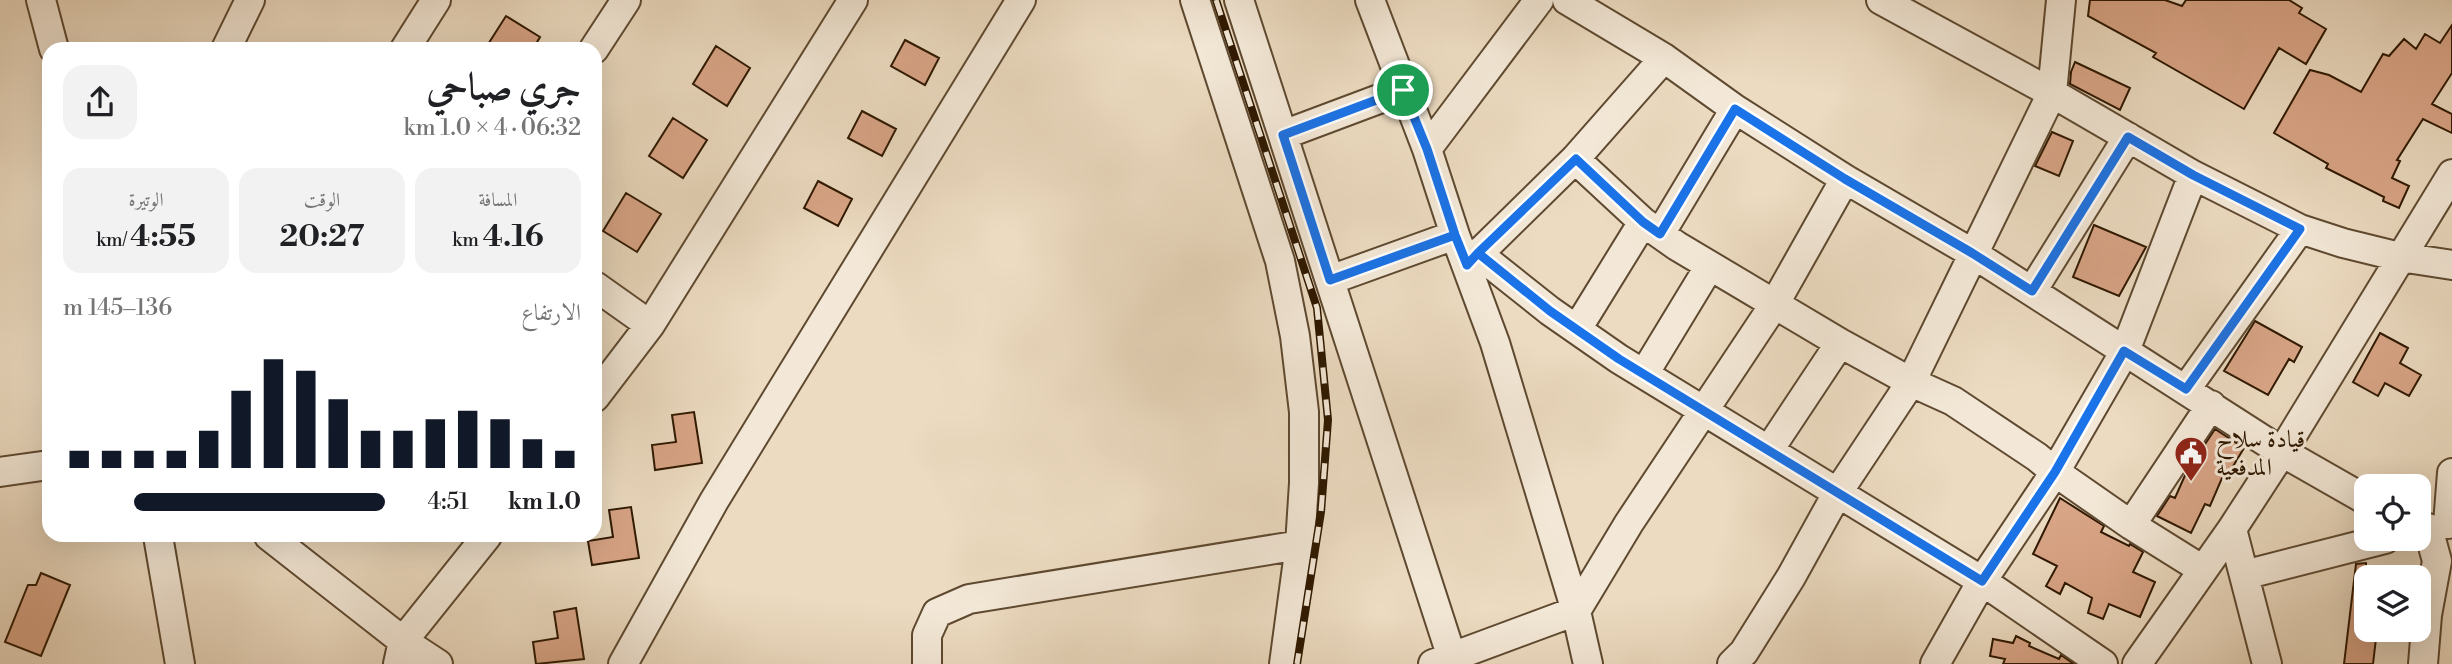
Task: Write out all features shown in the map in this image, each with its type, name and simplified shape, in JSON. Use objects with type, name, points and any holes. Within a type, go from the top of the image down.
[{"type":"street","points":[[41,0],[52,42]]},
{"type":"street","points":[[229,42],[250,0]]},
{"type":"street","points":[[409,42],[436,0]]},
{"type":"street","points":[[599,42],[626,0]]},
{"type":"street","points":[[602,388],[650,325],[853,0]]},
{"type":"street","points":[[623,664],[714,501],[1021,0]]},
{"type":"street","points":[[1195,0],[1280,261],[1295,336],[1304,412],[1304,483],[1300,545],[1284,664]]},
{"type":"street","points":[[1239,0],[1330,280],[1447,661],[1576,611],[1629,523],[1774,304],[1845,179]]},
{"type":"street","points":[[1370,0],[1427,149],[1455,235],[1472,259],[1576,611],[1588,664]]},
{"type":"street","points":[[1427,149],[1539,0]]},
{"type":"street","points":[[1567,0],[1664,58],[1735,109],[1845,179],[1972,253],[2282,452],[2354,493]]},
{"type":"street","points":[[1881,0],[2052,93],[2193,175],[2300,229],[2400,257],[2452,265]]},
{"type":"street","points":[[1732,664],[1744,652],[1791,577],[1838,492],[1910,382],[2052,93],[2061,0]]},
{"type":"street","points":[[1472,259],[1576,159],[1664,58]]},
{"type":"street","points":[[1283,135],[1403,90]]},
{"type":"street","points":[[1577,329],[1735,109]]},
{"type":"street","points":[[2032,291],[2128,137]]},
{"type":"street","points":[[1576,159],[1652,228],[1709,267],[1910,382],[1952,401],[2037,457],[2131,525],[2203,570]]},
{"type":"street","points":[[2137,664],[2232,529],[2282,452],[2452,174]]},
{"type":"street","points":[[1935,664],[1982,581],[2055,472],[2124,351],[2193,175]]},
{"type":"street","points":[[2186,389],[2300,229]]},
{"type":"street","points":[[1330,280],[1455,235]]},
{"type":"street","points":[[1472,259],[1644,374],[1982,581],[2103,664]]},
{"type":"street","points":[[1644,374],[1709,267]]},
{"type":"street","points":[[602,291],[650,325]]},
{"type":"street","points":[[1769,450],[1840,343]]},
{"type":"street","points":[[2131,525],[2211,405]]},
{"type":"street","points":[[0,472],[42,466]]},
{"type":"street","points":[[2423,664],[2428,605],[2444,566],[2431,528],[2452,474]]},
{"type":"street","points":[[2232,529],[2267,664]]},
{"type":"street","points":[[159,542],[180,664]]},
{"type":"street","points":[[276,542],[400,652],[438,664]]},
{"type":"street","points":[[400,652],[482,542]]},
{"type":"street","points":[[927,664],[927,635],[937,613],[969,599],[1300,545]]},
{"type":"street","points":[[2244,575],[2354,547]]},
{"type":"building","points":[[2090,0],[2165,0],[2182,6],[2186,0],[2289,0],[2302,8],[2299,13],[2326,29],[2306,64],[2279,48],[2244,109],[2153,57],[2156,53],[2088,16]]},
{"type":"building","points":[[506,16],[540,37],[537,42],[489,42]]},
{"type":"building","points":[[2452,25],[2452,73],[2432,104],[2452,114],[2452,133],[2423,119],[2397,160],[2400,161],[2392,178],[2409,186],[2399,208],[2383,201],[2384,197],[2326,168],[2328,164],[2274,133],[2310,70],[2329,75],[2361,92],[2383,54],[2389,56],[2404,39],[2416,49],[2425,34],[2440,43]]},
{"type":"building","points":[[905,40],[939,58],[925,85],[891,66]]},
{"type":"building","points":[[716,46],[750,68],[727,106],[693,84]]},
{"type":"building","points":[[2075,62],[2130,88],[2120,110],[2070,84]]},
{"type":"building","points":[[862,111],[896,129],[882,156],[848,138]]},
{"type":"building","points":[[673,118],[707,140],[683,178],[649,156]]},
{"type":"building","points":[[2052,132],[2073,141],[2059,176],[2035,166]]},
{"type":"building","points":[[818,181],[852,199],[838,226],[804,208]]},
{"type":"building","points":[[626,193],[661,214],[637,252],[603,231]]},
{"type":"building","points":[[2094,225],[2146,247],[2119,296],[2073,277]]},
{"type":"building","points":[[2255,321],[2302,347],[2294,362],[2289,359],[2268,395],[2224,371]]},
{"type":"building","points":[[2380,333],[2408,348],[2400,363],[2421,375],[2409,396],[2385,383],[2378,396],[2353,382]]},
{"type":"building","points":[[694,412],[702,463],[655,470],[652,445],[676,442],[672,415]]},
{"type":"building","points":[[2215,429],[2244,448],[2229,473],[2225,471],[2210,506],[2205,504],[2191,533],[2157,516],[2170,496],[2175,498],[2186,473]]},
{"type":"building","points":[[2060,498],[2104,526],[2101,532],[2143,552],[2133,572],[2155,582],[2140,617],[2109,604],[2103,619],[2088,613],[2092,598],[2065,583],[2060,594],[2046,586],[2057,566],[2033,554]]},
{"type":"building","points":[[631,507],[639,558],[592,565],[588,542],[602,542],[602,539],[613,537],[609,510]]},
{"type":"building","points":[[41,573],[70,585],[41,656],[5,642],[28,585],[36,585]]},
{"type":"building","points":[[2354,581],[2354,642],[2376,642],[2373,664],[2344,664]]},
{"type":"building","points":[[576,608],[584,659],[536,664],[533,642],[558,638],[554,612]]},
{"type":"building","points":[[2016,636],[2030,643],[2029,646],[2059,659],[2061,655],[2074,664],[2003,664],[2005,659],[1990,656],[1993,639],[2013,643]]},
{"type":"railway","points":[[1216,0],[1317,308],[1328,420],[1321,512],[1297,664]]},
{"type":"place","name":"قيادة سلاح المدفعية","points":[[2191,483]]},
{"type":"route","points":[[1403,90],[1283,135],[1330,280],[1455,235],[1467,265],[1478,253],[1576,159],[1643,222],[1660,234],[1735,109],[1845,179],[2032,291],[2128,137],[2193,175],[2300,229],[2186,389],[2124,351],[2055,472],[1982,581],[1619,359],[1550,311],[1478,253],[1467,265],[1427,149],[1403,90]]}]
